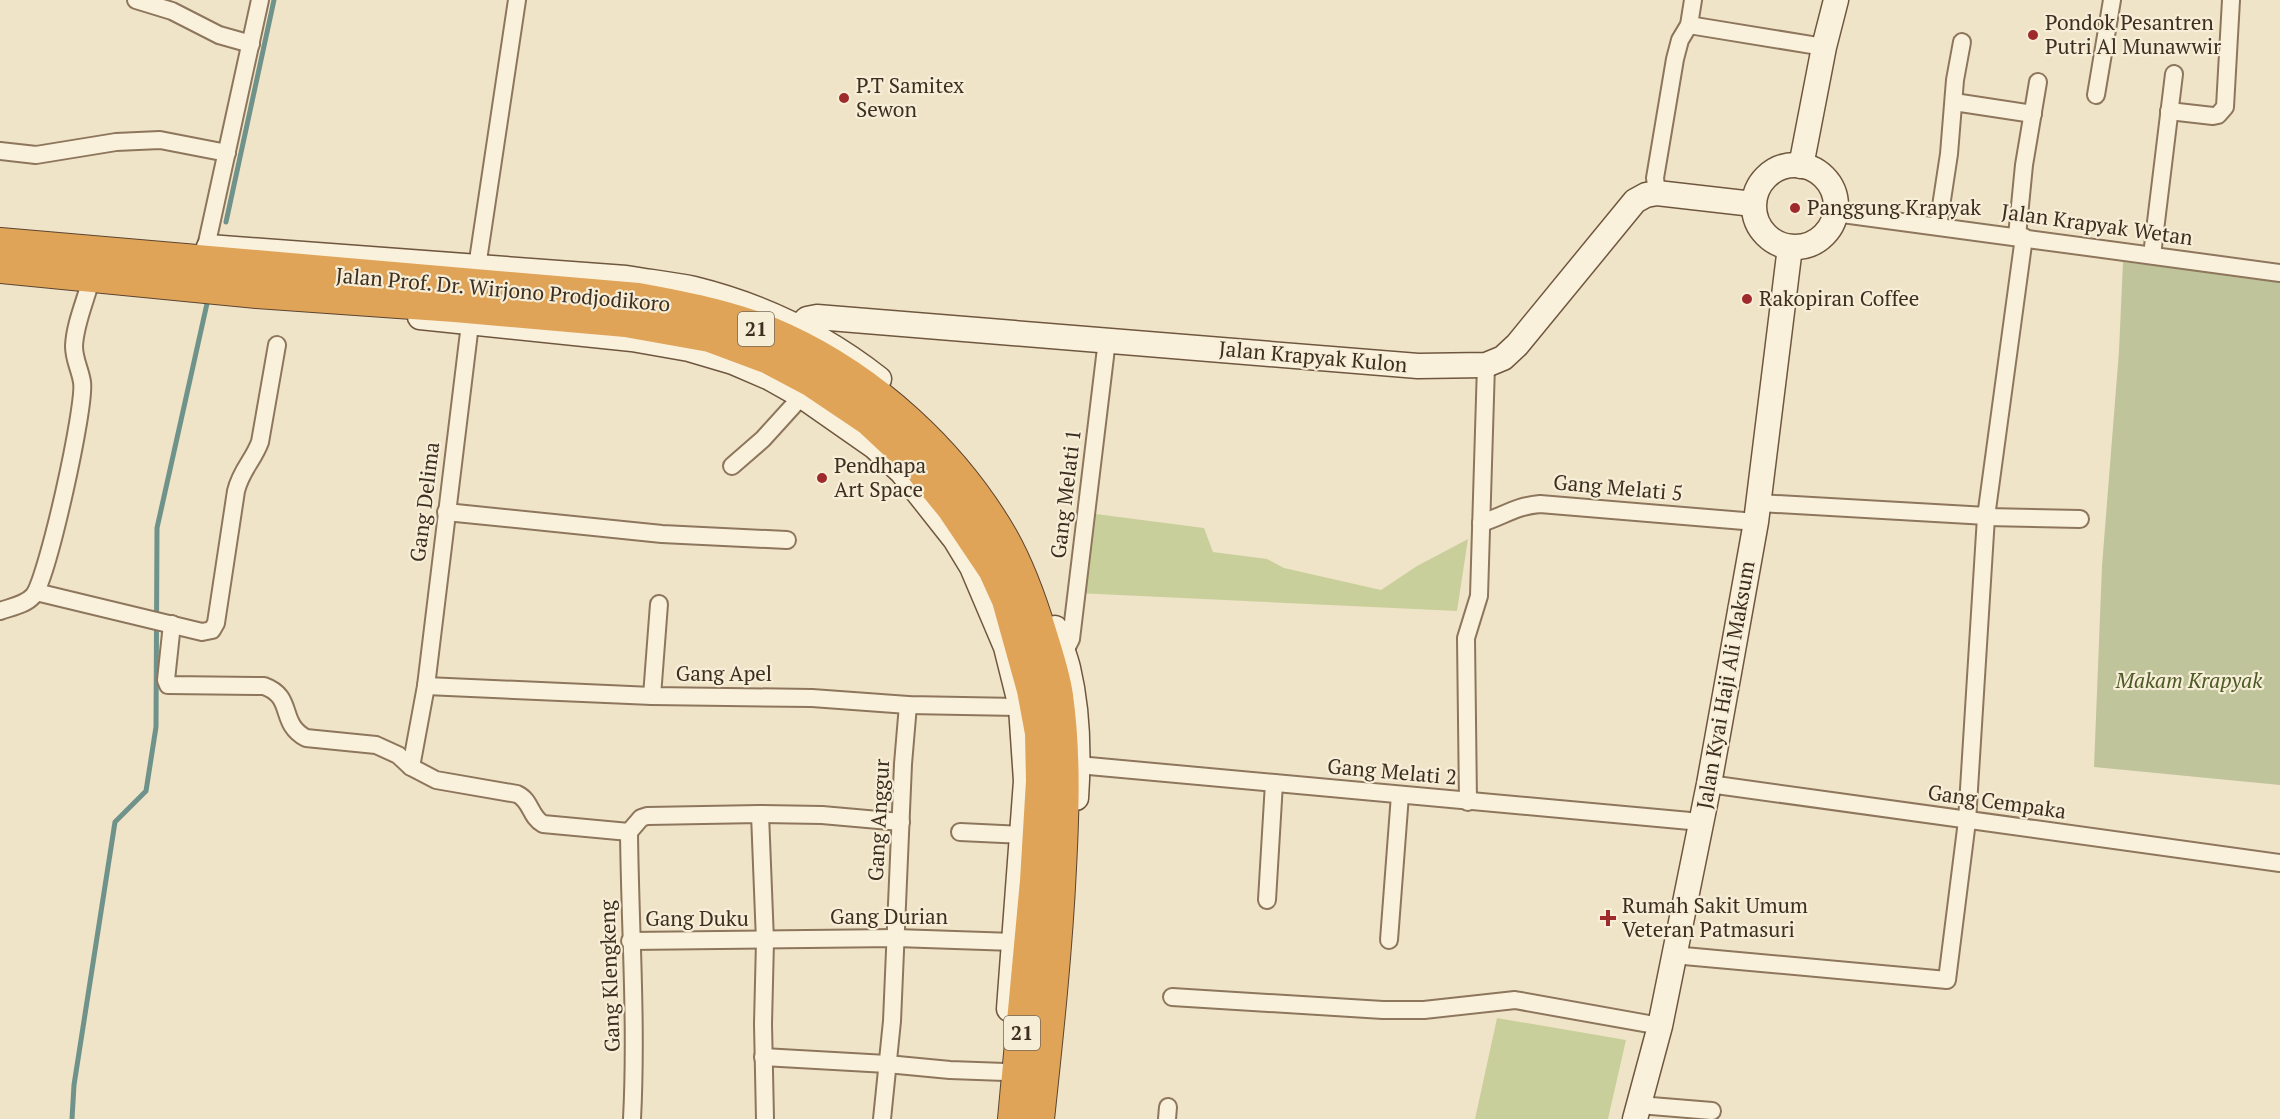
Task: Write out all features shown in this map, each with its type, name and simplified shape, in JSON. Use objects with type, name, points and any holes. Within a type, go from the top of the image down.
[{"type":"highway","name":"21","points":[[3,252],[92,275],[257,292],[626,321],[710,336],[769,358],[812,381],[870,420],[918,465],[953,508],[994,569],[1008,600],[1033,690],[1041,733],[1042,781],[1033,946],[1014,1119]]},
{"type":"highway","name":"Jalan Prof. Dr. Wirjono Prodjodikoro","points":[[3,252],[638,299],[691,308],[782,338],[830,363],[868,389],[897,413],[939,454],[964,484],[1002,538],[1028,597],[1048,657],[1057,694],[1064,770],[1033,946],[1038,1119]]},
{"type":"street","points":[[206,247],[260,0]]},
{"type":"street","points":[[477,267],[517,0]]},
{"type":"street","points":[[1693,0],[1689,25],[1680,40],[1675,59],[1655,178],[1657,193],[1754,204]]},
{"type":"street","points":[[1801,166],[1824,47],[1836,0]]},
{"type":"street","points":[[2096,95],[2112,0]]},
{"type":"street","points":[[2169,111],[2213,116],[2218,115],[2224,107],[2231,0]]},
{"type":"street","points":[[145,1],[172,11],[219,35],[251,44]]},
{"type":"street","points":[[1689,25],[1824,47]]},
{"type":"street","points":[[1938,226],[1962,42]]},
{"type":"street","points":[[2152,255],[2174,74]]},
{"type":"street","points":[[1673,955],[1947,980],[1967,821],[1987,517],[2021,237],[2024,165],[2038,81]]},
{"type":"street","points":[[1954,102],[2033,114]]},
{"type":"street","points":[[0,151],[36,155],[116,142],[160,140],[227,153]]},
{"type":"street","points":[[1801,166],[1816,171],[1828,181],[1836,202],[1836,213],[1823,236],[1808,245],[1790,247],[1766,236],[1756,221],[1754,204],[1759,185],[1773,171],[1782,167],[1801,166]]},
{"type":"street","name":"Jalan Krapyak Kulon","points":[[801,326],[807,319],[817,317],[1418,366],[1485,374],[1517,345],[1635,201],[1646,195],[1657,193]]},
{"type":"street","name":"Jalan Krapyak Wetan","points":[[1836,213],[2280,273]]},
{"type":"street","points":[[3,252],[72,237],[626,278],[694,289],[772,314],[801,326],[849,357],[902,397],[957,451],[998,503],[1020,540],[1040,584],[1068,669],[1076,724],[1078,765],[1053,1119]]},
{"type":"street","name":"Jalan Kyai Haji Ali Maksum","points":[[1637,1112],[1660,1026],[1709,784],[1757,512],[1790,247]]},
{"type":"street","points":[[0,611],[28,600],[36,592],[45,570],[80,422],[82,381],[75,362],[74,345],[92,275]]},
{"type":"street","points":[[364,299],[407,316],[632,339],[689,349],[733,362],[770,378],[802,396],[875,447],[895,465],[929,504],[972,567],[1006,647],[1021,707],[1026,781],[1022,835],[1033,946],[1005,1072],[1000,1119]]},
{"type":"street","name":"Gang Delima","points":[[404,760],[426,686],[470,324]]},
{"type":"street","name":"Gang Melati 1","points":[[1061,648],[1068,645],[1071,639],[1107,340]]},
{"type":"street","points":[[36,592],[202,632],[212,630],[216,623],[236,491],[240,477],[256,454],[260,442],[277,345]]},
{"type":"street","points":[[1468,802],[1466,638],[1479,596],[1485,374]]},
{"type":"street","points":[[732,466],[763,439],[802,396]]},
{"type":"street","name":"Gang Melati 5","points":[[1481,523],[1498,518],[1513,508],[1540,504],[1757,512],[2080,519]]},
{"type":"street","points":[[446,512],[662,534],[787,540]]},
{"type":"street","points":[[652,696],[659,604]]},
{"type":"street","points":[[166,623],[166,681],[168,685],[264,686],[273,689],[282,698],[290,723],[306,738],[376,745],[436,780],[510,791],[524,796],[534,817],[543,824],[629,832],[641,818],[647,816],[760,814],[822,815],[901,822]]},
{"type":"street","name":"Gang Apel","points":[[426,686],[652,696],[812,698],[909,705],[1021,707]]},
{"type":"street","name":"Gang Anggur","points":[[882,1119],[892,1021],[909,705]]},
{"type":"street","name":"Gang Melati 2","points":[[1078,765],[1701,822]]},
{"type":"street","points":[[1267,900],[1274,783]]},
{"type":"street","name":"Gang Cempaka","points":[[1709,784],[2280,863]]},
{"type":"street","points":[[1389,940],[1400,795]]},
{"type":"street","points":[[760,814],[765,941],[763,1057],[765,1119]]},
{"type":"street","name":"Gang Klengkeng","points":[[629,832],[630,941],[636,1060],[633,1119]]},
{"type":"street","points":[[960,832],[1022,835]]},
{"type":"street","name":"Gang Durian","points":[[765,941],[896,938],[1033,946]]},
{"type":"street","name":"Gang Duku","points":[[630,941],[765,941]]},
{"type":"street","points":[[1172,997],[1383,1010],[1424,1010],[1515,1000],[1660,1026]]},
{"type":"street","points":[[763,1057],[1005,1072]]},
{"type":"street","points":[[1637,1112],[1712,1111]]},
{"type":"green space","name":"Makam Krapyak","points":[[2123,262],[2280,280],[2280,785],[2094,767],[2102,566],[2119,351]]},
{"type":"green space","points":[[1088,513],[1204,528],[1213,552],[1267,559],[1284,568],[1381,590],[1417,566],[1468,539],[1457,611],[1077,593]]},
{"type":"green space","points":[[1497,1018],[1626,1040],[1608,1119],[1475,1119]]},
{"type":"waterway","points":[[226,222],[274,0]]},
{"type":"waterway","points":[[72,1119],[74,1085],[115,822],[146,791],[156,727],[157,528],[208,299]]},
{"type":"place","name":"Pondok Pesantren Putri Al Munawwir","points":[[2033,35]]},
{"type":"place","name":"P.T Samitex Sewon","points":[[844,98]]},
{"type":"place","name":"Panggung Krapyak","points":[[1795,208]]},
{"type":"place","name":"Rakopiran Coffee","points":[[1747,299]]},
{"type":"place","name":"Pendhapa Art Space","points":[[822,478]]},
{"type":"place","name":"Rumah Sakit Umum Veteran Patmasuri","points":[[1608,918]]}]
